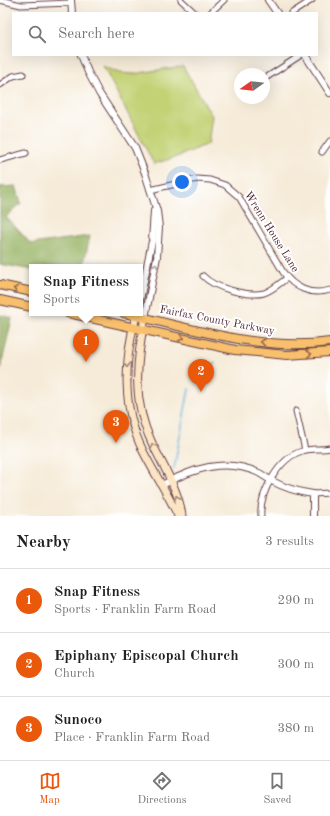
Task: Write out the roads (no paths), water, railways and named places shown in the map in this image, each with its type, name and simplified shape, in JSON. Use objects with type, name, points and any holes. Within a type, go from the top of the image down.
[{"type":"highway","points":[[0,285],[29,291]]},
{"type":"highway","points":[[0,300],[29,306]]},
{"type":"highway","name":"Fairfax County Parkway","points":[[82,316],[235,350],[288,355],[330,352]]},
{"type":"highway","name":"Fairfax County Parkway","points":[[140,316],[262,342],[308,344],[330,342]]},
{"type":"main road","points":[[136,316],[127,365],[130,413],[135,432],[143,451],[178,516]]},
{"type":"main road","points":[[145,318],[137,366],[137,390],[139,403],[151,441],[180,504],[182,516]]},
{"type":"street","points":[[0,0],[21,5],[71,2],[72,12]]},
{"type":"street","points":[[181,0],[194,12]]},
{"type":"street","points":[[211,12],[224,0]]},
{"type":"street","points":[[268,0],[276,12]]},
{"type":"street","points":[[294,12],[312,0]]},
{"type":"street","points":[[81,56],[99,93],[141,161],[158,219],[158,249],[145,318]]},
{"type":"street","points":[[270,75],[299,56]]},
{"type":"street","points":[[306,56],[330,93]]},
{"type":"street","points":[[0,85],[12,76],[23,74]]},
{"type":"street","points":[[322,152],[330,141]]},
{"type":"street","points":[[0,160],[26,153]]},
{"type":"street","name":"Wrenn House Lane","points":[[150,190],[197,179],[210,180],[225,185],[239,197],[287,278],[302,289],[322,292],[330,290]]},
{"type":"street","points":[[143,285],[152,240],[154,203]]},
{"type":"street","points":[[203,276],[216,286],[249,294],[268,291],[287,278]]},
{"type":"street","points":[[296,411],[305,450]]},
{"type":"street","points":[[261,516],[260,507],[263,494],[285,460],[305,450],[330,448]]},
{"type":"street","points":[[162,485],[202,468],[223,465],[244,468],[296,491],[313,494],[330,493]]},
{"type":"street","points":[[313,494],[313,516]]},
{"type":"waterway","points":[[211,367],[215,363]]},
{"type":"waterway","points":[[174,468],[189,389]]},
{"type":"place","name":"Snap Fitness","points":[[86,362]]},
{"type":"place","name":"Epiphany Episcopal Church","points":[[201,392]]},
{"type":"place","name":"Sunoco","points":[[116,443]]}]
